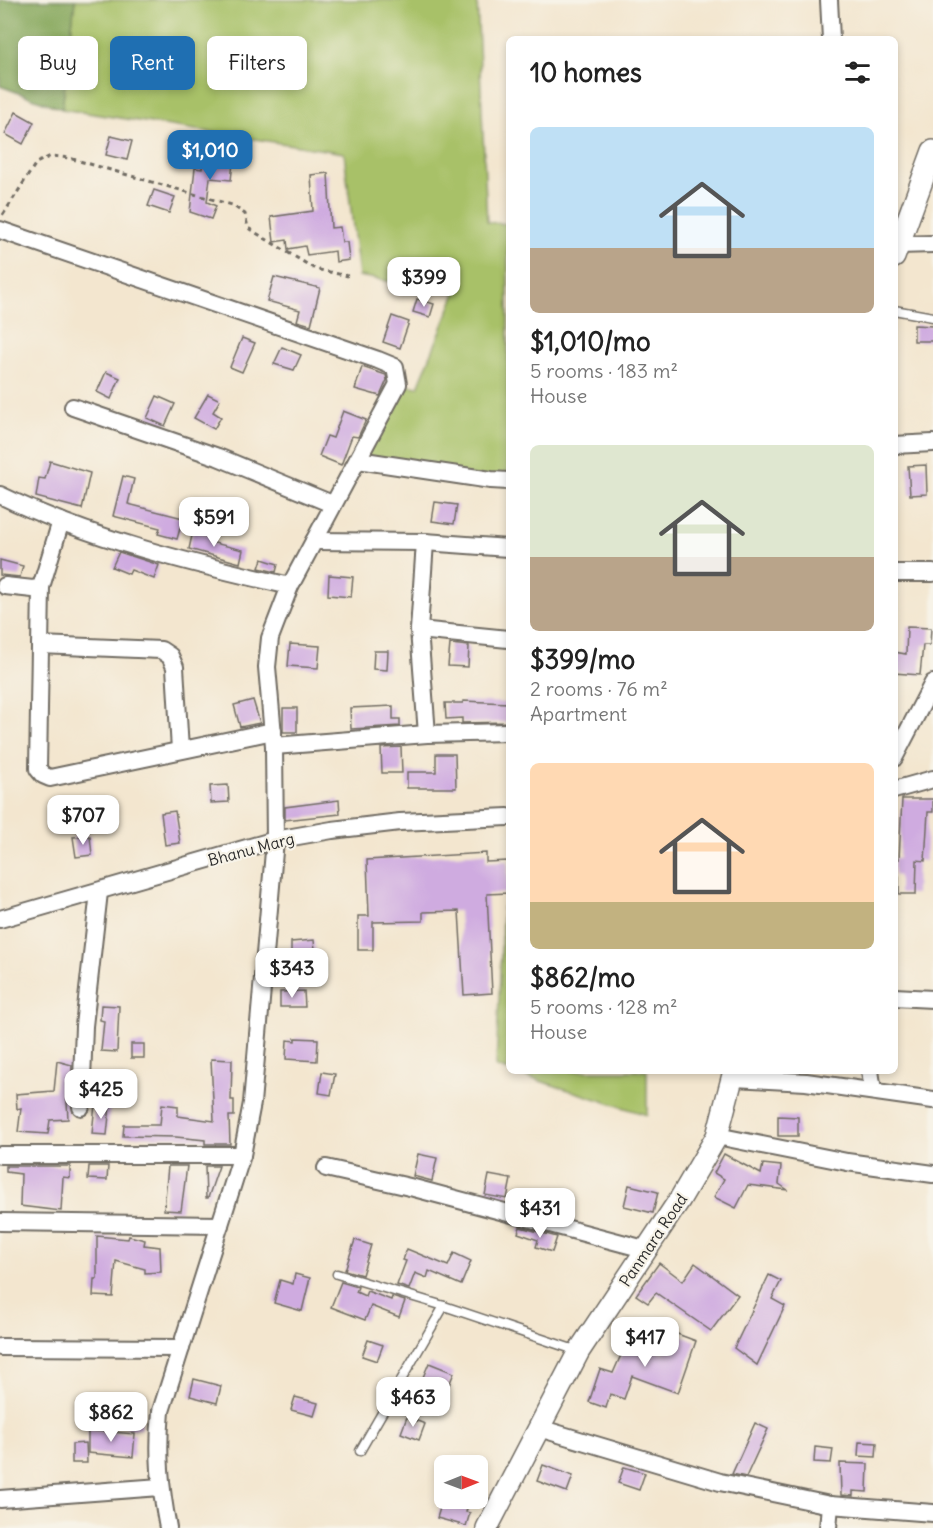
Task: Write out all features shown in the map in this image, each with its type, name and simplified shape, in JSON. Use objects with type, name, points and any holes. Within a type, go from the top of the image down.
[{"type":"street","points":[[829,0],[831,36]]},
{"type":"street","points":[[898,246],[933,151]]},
{"type":"street","points":[[0,230],[395,367],[398,384],[290,586],[270,638],[267,667],[274,739],[275,840],[259,1042],[242,1155],[161,1411],[157,1452],[160,1487],[168,1528]]},
{"type":"street","points":[[898,251],[933,244]]},
{"type":"street","points":[[73,407],[218,458],[332,504]]},
{"type":"street","points":[[898,445],[933,443]]},
{"type":"street","points":[[358,460],[506,481]]},
{"type":"street","points":[[0,495],[61,520],[188,563],[290,586]]},
{"type":"street","points":[[61,520],[41,587],[38,769],[43,775],[50,778],[180,750],[274,739],[506,732]]},
{"type":"street","points":[[314,541],[425,542],[506,548]]},
{"type":"street","points":[[425,542],[419,630],[427,734]]},
{"type":"street","points":[[898,573],[933,573]]},
{"type":"street","points":[[5,586],[33,589],[41,587]]},
{"type":"street","points":[[419,630],[506,639]]},
{"type":"street","points":[[40,645],[161,650],[170,656],[175,667],[180,750]]},
{"type":"street","points":[[898,750],[933,683]]},
{"type":"street","points":[[898,789],[933,779]]},
{"type":"street","name":"Bhanu Marg","points":[[0,919],[275,840],[400,822],[506,817]]},
{"type":"street","points":[[81,1107],[84,1026],[99,892]]},
{"type":"street","points":[[898,997],[933,999]]},
{"type":"street","points":[[870,1074],[873,1090]]},
{"type":"street","points":[[734,1075],[873,1090],[933,1100]]},
{"type":"street","name":"Panmara Road","points":[[487,1528],[579,1351],[648,1250],[717,1136],[734,1075]]},
{"type":"street","points":[[717,1136],[847,1162],[933,1174]]},
{"type":"street","points":[[0,1155],[242,1155]]},
{"type":"street","points":[[326,1168],[414,1188],[648,1250]]},
{"type":"street","points":[[0,1221],[220,1225]]},
{"type":"street","points":[[0,1347],[181,1348]]},
{"type":"street","points":[[539,1428],[720,1482],[830,1505],[933,1514]]},
{"type":"street","points":[[0,1499],[160,1487]]},
{"type":"street","points":[[828,1528],[830,1505]]},
{"type":"lane","points":[[898,311],[933,317]]},
{"type":"lane","points":[[337,1274],[444,1306],[579,1351]]},
{"type":"lane","points":[[360,1451],[444,1306]]},
{"type":"path","points":[[0,219],[36,163],[51,156],[69,158],[232,206],[245,214],[248,228],[296,258],[315,269],[348,276]]},
{"type":"green space","points":[[0,0],[75,0],[71,36],[18,36],[18,90],[64,90],[62,109],[0,86]]},
{"type":"green space","points":[[75,0],[477,0],[487,222],[506,224],[506,481],[358,460],[398,384],[418,387],[456,293],[359,276],[344,153],[62,109],[64,90],[98,90],[98,36],[71,36]]},
{"type":"green space","points":[[503,907],[506,907],[506,1070],[496,1067]]},
{"type":"green space","points":[[518,1074],[647,1074],[647,1115]]},
{"type":"building","points":[[16,112],[34,122],[23,144],[5,134]]},
{"type":"building","points":[[111,136],[132,141],[127,160],[106,155]]},
{"type":"building","points":[[217,150],[233,151],[233,163],[231,180],[210,178],[207,202],[216,206],[211,219],[190,212],[195,168],[202,169],[203,156],[216,158]]},
{"type":"building","points":[[328,173],[331,228],[340,227],[342,242],[347,242],[349,260],[336,262],[335,251],[307,255],[305,246],[288,249],[287,240],[274,242],[271,217],[313,211],[311,175]]},
{"type":"building","points":[[154,190],[175,197],[169,213],[148,206]]},
{"type":"building","points":[[274,277],[320,288],[311,325],[297,321],[300,310],[267,301]]},
{"type":"building","points":[[417,299],[434,304],[430,317],[413,312]]},
{"type":"building","points":[[392,316],[409,322],[400,348],[383,342]]},
{"type":"building","points":[[914,325],[933,326],[933,341],[914,341]]},
{"type":"building","points":[[242,338],[255,343],[242,372],[230,367]]},
{"type":"building","points":[[282,347],[301,355],[294,370],[274,364]]},
{"type":"building","points":[[362,367],[386,375],[387,380],[380,396],[355,389]]},
{"type":"building","points":[[106,372],[120,378],[111,399],[97,392]]},
{"type":"building","points":[[208,394],[220,400],[213,412],[221,417],[214,429],[194,418]]},
{"type":"building","points":[[157,396],[175,404],[165,426],[147,418]]},
{"type":"building","points":[[343,411],[366,420],[358,437],[352,436],[341,465],[319,456],[327,436],[333,438]]},
{"type":"building","points":[[50,461],[90,473],[82,509],[36,497],[39,478],[45,479]]},
{"type":"building","points":[[926,465],[927,494],[910,495],[908,466]]},
{"type":"building","points":[[123,476],[134,479],[128,504],[183,518],[177,539],[158,534],[160,528],[113,516]]},
{"type":"building","points":[[435,502],[457,505],[454,524],[432,521]]},
{"type":"building","points":[[193,531],[211,535],[210,542],[243,550],[240,563],[189,549]]},
{"type":"building","points":[[119,552],[159,565],[154,579],[131,570],[129,574],[112,567]]},
{"type":"building","points":[[262,559],[278,564],[276,572],[259,568]]},
{"type":"building","points":[[0,560],[23,566],[20,577],[0,575]]},
{"type":"building","points":[[329,575],[353,577],[351,597],[328,595]]},
{"type":"building","points":[[907,627],[931,628],[930,645],[923,645],[920,675],[898,673],[898,653],[906,654]]},
{"type":"building","points":[[290,644],[320,646],[318,668],[288,666]]},
{"type":"building","points":[[450,644],[469,646],[468,667],[448,666]]},
{"type":"building","points":[[374,651],[388,651],[387,670],[373,669]]},
{"type":"building","points":[[253,700],[260,723],[240,727],[234,705]]},
{"type":"building","points":[[463,701],[506,703],[506,722],[462,723],[462,718],[446,719],[445,703],[463,703]]},
{"type":"building","points":[[393,706],[393,719],[400,719],[400,726],[351,729],[350,708]]},
{"type":"building","points":[[283,708],[297,708],[297,732],[283,732]]},
{"type":"building","points":[[401,747],[402,773],[382,773],[381,748]]},
{"type":"building","points":[[436,754],[455,754],[456,788],[407,788],[407,772],[436,772]]},
{"type":"building","points":[[228,785],[229,802],[211,803],[210,786]]},
{"type":"building","points":[[902,799],[933,799],[933,812],[928,812],[925,861],[917,860],[916,894],[899,894]]},
{"type":"building","points":[[339,800],[340,814],[285,820],[285,807]]},
{"type":"building","points":[[175,811],[180,843],[165,845],[161,813]]},
{"type":"building","points":[[90,836],[92,855],[76,857],[73,837]]},
{"type":"building","points":[[486,853],[486,862],[506,861],[506,893],[487,894],[492,993],[464,995],[459,911],[423,912],[423,921],[373,922],[373,950],[358,950],[358,916],[369,916],[367,860]]},
{"type":"building","points":[[314,940],[316,961],[291,964],[291,942]]},
{"type":"building","points":[[304,991],[305,1007],[280,1007],[280,992]]},
{"type":"building","points":[[101,1005],[119,1006],[117,1052],[101,1051],[104,1021],[100,1020]]},
{"type":"building","points":[[295,1038],[318,1039],[317,1061],[286,1059],[287,1040],[295,1041]]},
{"type":"building","points":[[131,1044],[144,1044],[144,1058],[131,1058]]},
{"type":"building","points":[[211,1059],[232,1060],[231,1100],[234,1100],[234,1116],[229,1116],[230,1144],[205,1144],[205,1140],[176,1137],[123,1136],[124,1125],[160,1125],[162,1104],[178,1106],[178,1116],[214,1121]]},
{"type":"building","points":[[57,1061],[72,1065],[71,1085],[66,1084],[68,1119],[50,1120],[48,1134],[18,1132],[21,1108],[17,1109],[16,1094],[54,1091]]},
{"type":"building","points":[[322,1072],[335,1074],[331,1095],[319,1093]]},
{"type":"building","points":[[95,1104],[110,1105],[107,1135],[92,1134]]},
{"type":"building","points":[[778,1116],[798,1117],[798,1136],[778,1136]]},
{"type":"building","points":[[418,1154],[437,1158],[432,1181],[413,1176]]},
{"type":"building","points":[[724,1154],[761,1174],[763,1164],[781,1166],[779,1184],[788,1190],[748,1185],[736,1208],[714,1197],[724,1179],[714,1173]]},
{"type":"building","points":[[6,1166],[70,1166],[70,1178],[63,1177],[61,1211],[20,1206],[21,1174],[6,1172]]},
{"type":"building","points":[[89,1166],[108,1166],[107,1180],[88,1179]]},
{"type":"building","points":[[168,1166],[187,1166],[181,1211],[164,1210]]},
{"type":"building","points":[[205,1166],[219,1166],[208,1198],[206,1198]]},
{"type":"building","points":[[489,1175],[511,1179],[507,1199],[485,1195]]},
{"type":"building","points":[[629,1185],[658,1192],[653,1213],[624,1206]]},
{"type":"building","points":[[520,1227],[557,1237],[552,1252],[536,1247],[538,1240],[518,1233]]},
{"type":"building","points":[[97,1236],[128,1239],[129,1236],[145,1240],[144,1245],[160,1247],[161,1272],[145,1273],[145,1269],[116,1261],[113,1297],[93,1296],[94,1279],[97,1279]]},
{"type":"building","points":[[355,1240],[371,1245],[362,1275],[345,1270]]},
{"type":"building","points":[[407,1249],[448,1266],[454,1253],[471,1261],[461,1285],[429,1271],[427,1278],[415,1273],[409,1289],[397,1285],[406,1261],[403,1260]]},
{"type":"building","points":[[659,1263],[683,1281],[695,1263],[738,1295],[711,1331],[656,1293],[648,1303],[636,1295]]},
{"type":"building","points":[[295,1274],[310,1278],[302,1311],[274,1303],[280,1280],[293,1284]]},
{"type":"building","points":[[769,1275],[781,1281],[772,1299],[785,1306],[757,1365],[734,1348]]},
{"type":"building","points":[[341,1282],[358,1287],[356,1292],[365,1296],[367,1291],[391,1300],[392,1297],[405,1301],[399,1317],[371,1306],[365,1320],[331,1307]]},
{"type":"building","points":[[672,1332],[696,1341],[678,1393],[632,1376],[624,1399],[610,1394],[606,1408],[589,1402],[600,1369],[613,1373],[629,1337],[664,1353]]},
{"type":"building","points":[[368,1340],[383,1345],[377,1361],[362,1356]]},
{"type":"building","points":[[429,1363],[454,1373],[446,1392],[421,1382]]},
{"type":"building","points":[[194,1379],[221,1386],[217,1403],[190,1396]]},
{"type":"building","points":[[295,1397],[318,1403],[314,1416],[291,1410]]},
{"type":"building","points":[[128,1408],[142,1409],[140,1429],[126,1428]]},
{"type":"building","points":[[407,1417],[425,1424],[419,1440],[401,1433]]},
{"type":"building","points":[[755,1423],[768,1429],[746,1477],[732,1474]]},
{"type":"building","points":[[88,1430],[135,1434],[133,1457],[88,1453]]},
{"type":"building","points":[[859,1442],[877,1443],[876,1457],[858,1456]]},
{"type":"building","points":[[86,1443],[87,1463],[72,1463],[72,1444]]},
{"type":"building","points":[[815,1447],[833,1449],[831,1463],[814,1462]]},
{"type":"building","points":[[840,1463],[868,1464],[867,1492],[853,1491],[853,1496],[841,1495]]},
{"type":"building","points":[[543,1465],[573,1476],[567,1492],[537,1481]]},
{"type":"building","points":[[624,1467],[645,1473],[639,1490],[618,1483]]},
{"type":"building","points":[[440,1509],[467,1509],[466,1512],[470,1513],[466,1526],[437,1518]]}]
